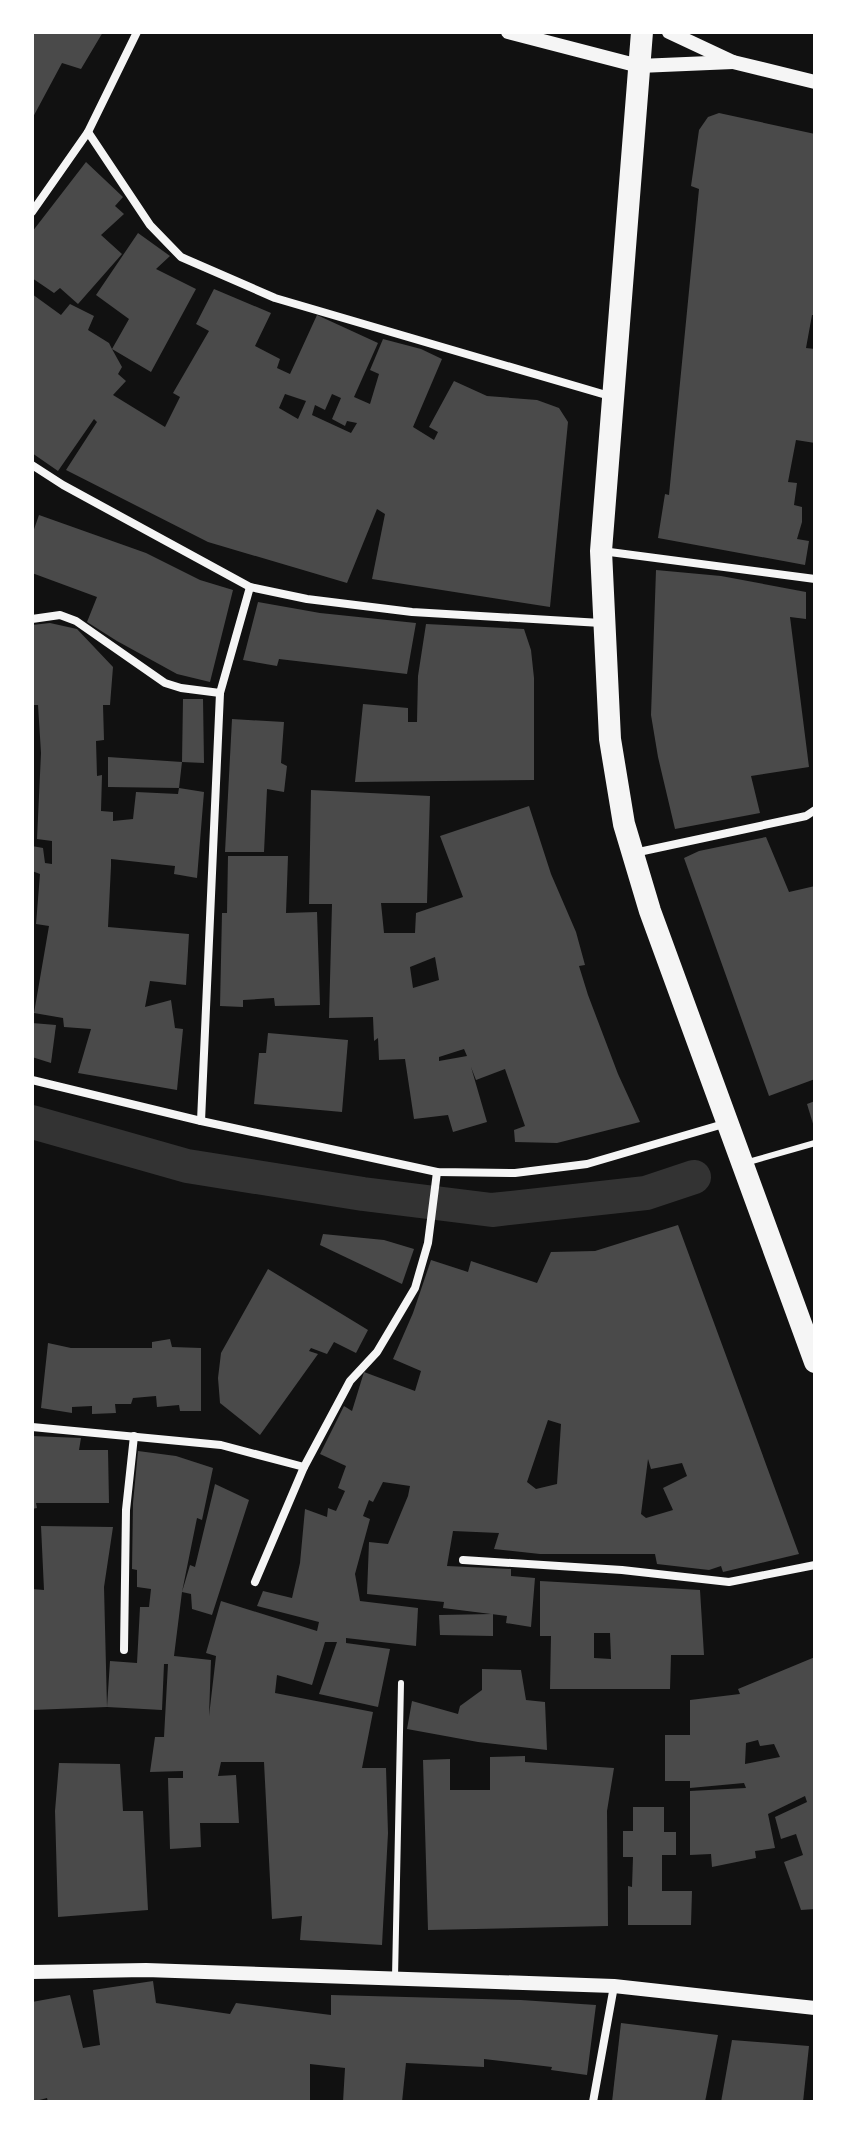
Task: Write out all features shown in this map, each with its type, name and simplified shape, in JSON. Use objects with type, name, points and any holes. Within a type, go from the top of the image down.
[{"type":"highway","points":[[642,32],[601,551],[610,739],[624,824],[650,911],[815,1362]]},
{"type":"street","points":[[32,212],[88,132],[137,32]]},
{"type":"street","points":[[508,32],[639,66],[733,62]]},
{"type":"street","points":[[669,32],[733,62],[815,82]]},
{"type":"street","points":[[88,132],[150,225],[181,257],[275,298],[613,397]]},
{"type":"street","points":[[32,465],[250,587],[307,599],[412,612],[604,623]]},
{"type":"street","points":[[601,551],[815,579]]},
{"type":"street","points":[[201,1121],[220,693],[250,587]]},
{"type":"street","points":[[32,619],[60,615],[76,621],[165,683],[220,693]]},
{"type":"street","points":[[633,854],[806,816],[815,810]]},
{"type":"street","points":[[32,1080],[201,1121],[437,1172],[515,1173],[587,1164],[727,1123]]},
{"type":"street","points":[[255,1582],[304,1467],[350,1381],[377,1352],[415,1288],[428,1243],[437,1172]]},
{"type":"street","points":[[32,1427],[221,1445],[304,1467]]},
{"type":"street","points":[[124,1650],[126,1510],[134,1436]]},
{"type":"street","points":[[463,1560],[622,1570],[729,1582],[815,1565]]},
{"type":"street","points":[[32,1972],[146,1970],[614,1986],[815,2008]]},
{"type":"street","points":[[593,2102],[614,1986]]},
{"type":"lane","points":[[742,1164],[815,1143]]},
{"type":"lane","points":[[395,1978],[401,1683]]},
{"type":"building","points":[[32,32],[103,32],[81,69],[62,63],[32,119]]},
{"type":"building","points":[[719,113],[815,134],[815,315],[812,315],[806,348],[815,349],[815,443],[796,440],[788,482],[797,483],[794,505],[802,507],[797,539],[809,541],[805,565],[658,538],[665,494],[669,495],[699,189],[691,186],[699,130],[708,117]]},
{"type":"building","points":[[86,162],[123,197],[115,206],[124,214],[101,235],[122,254],[78,304],[60,288],[54,293],[32,278],[32,232]]},
{"type":"building","points":[[138,233],[170,256],[156,269],[196,289],[151,372],[112,349],[129,319],[96,295]]},
{"type":"building","points":[[214,289],[271,313],[255,346],[280,359],[277,368],[290,374],[317,315],[378,343],[354,397],[370,404],[379,374],[370,370],[383,339],[421,349],[442,359],[413,427],[434,440],[438,432],[429,427],[454,381],[487,396],[537,400],[559,408],[568,422],[550,607],[372,579],[385,514],[377,509],[347,583],[208,542],[66,470],[97,422],[94,419],[58,471],[32,453],[32,294],[61,315],[70,304],[94,316],[88,330],[109,343],[122,367],[118,374],[126,381],[113,395],[165,427],[180,397],[173,393],[209,331],[196,324]],"holes":[[[285,394],[306,401],[298,419],[279,408]],[[332,394],[341,398],[332,419],[345,426],[347,421],[357,423],[351,433],[312,415],[315,405],[325,410]]]},
{"type":"building","points":[[39,515],[146,553],[200,580],[233,590],[210,682],[177,674],[117,641],[87,622],[97,597],[32,573],[32,535]]},
{"type":"building","points":[[656,570],[721,576],[806,592],[806,619],[790,617],[809,767],[751,776],[760,813],[675,829],[651,715]]},
{"type":"building","points":[[258,602],[320,613],[416,623],[407,674],[279,659],[277,666],[243,660]]},
{"type":"building","points":[[50,623],[77,629],[113,667],[110,705],[103,705],[104,740],[96,741],[97,776],[102,775],[101,811],[113,812],[113,821],[133,819],[136,792],[178,794],[179,788],[204,792],[197,878],[174,874],[175,866],[111,859],[108,927],[189,934],[186,985],[150,981],[145,1007],[171,1000],[175,1028],[183,1029],[177,1090],[78,1073],[91,1029],[64,1027],[63,1018],[34,1013],[49,926],[36,924],[40,874],[32,871],[32,846],[43,848],[45,863],[52,864],[52,841],[37,839],[41,753],[38,705],[32,705],[32,625]]},
{"type":"building","points":[[426,624],[524,629],[531,650],[534,678],[534,780],[355,782],[363,704],[408,708],[408,722],[417,722],[418,676]]},
{"type":"building","points":[[183,699],[203,699],[204,763],[182,762]]},
{"type":"building","points":[[232,719],[284,722],[281,763],[287,766],[284,792],[267,789],[264,852],[225,852]]},
{"type":"building","points":[[108,757],[182,762],[179,788],[108,787]]},
{"type":"building","points":[[311,790],[430,796],[427,903],[381,903],[384,933],[415,933],[416,913],[463,897],[440,836],[529,806],[551,874],[576,932],[585,965],[579,966],[588,995],[640,1122],[557,1143],[515,1142],[514,1130],[525,1126],[505,1069],[476,1080],[471,1067],[487,1122],[453,1132],[448,1115],[414,1119],[405,1059],[379,1060],[373,1017],[329,1018],[332,904],[309,904]],"holes":[[[435,957],[439,980],[413,988],[410,967]],[[464,1049],[467,1056],[439,1061],[439,1057]]]},
{"type":"building","points":[[766,837],[789,892],[815,886],[815,1079],[769,1096],[684,858],[699,851]]},
{"type":"building","points":[[228,856],[288,856],[286,913],[317,912],[320,1005],[275,1006],[274,998],[243,1000],[243,1007],[220,1006],[222,913],[227,913]]},
{"type":"building","points":[[32,1023],[56,1025],[51,1063],[32,1057]]},
{"type":"building","points":[[268,1033],[348,1040],[342,1112],[254,1104],[259,1053],[266,1053]]},
{"type":"building","points":[[815,1101],[815,1127],[814,1127],[807,1104]]},
{"type":"building","points":[[678,1225],[799,1554],[723,1572],[721,1566],[709,1570],[657,1564],[655,1554],[540,1554],[494,1549],[499,1533],[453,1531],[447,1566],[511,1569],[511,1576],[535,1578],[531,1627],[506,1623],[507,1616],[443,1608],[444,1602],[367,1594],[369,1542],[388,1544],[410,1486],[383,1482],[373,1502],[369,1500],[363,1516],[370,1519],[355,1574],[360,1601],[418,1608],[416,1646],[346,1638],[346,1643],[390,1649],[378,1707],[319,1694],[337,1642],[325,1642],[312,1685],[277,1675],[275,1693],[373,1712],[362,1768],[386,1768],[388,1833],[382,1945],[300,1940],[302,1916],[272,1919],[264,1762],[221,1762],[218,1776],[236,1775],[239,1823],[200,1823],[201,1847],[170,1849],[168,1778],[183,1778],[183,1771],[150,1772],[155,1737],[164,1737],[168,1664],[164,1664],[162,1710],[107,1707],[110,1661],[137,1663],[140,1607],[149,1607],[151,1589],[137,1587],[137,1570],[132,1569],[138,1451],[176,1456],[213,1468],[202,1520],[197,1518],[182,1592],[174,1656],[211,1660],[209,1716],[216,1656],[206,1653],[221,1601],[317,1631],[319,1622],[257,1606],[263,1591],[292,1598],[300,1563],[305,1509],[327,1517],[328,1508],[336,1511],[345,1491],[338,1488],[346,1466],[320,1454],[344,1406],[352,1411],[364,1372],[415,1391],[421,1371],[393,1359],[431,1260],[468,1272],[471,1261],[537,1283],[551,1252],[595,1251]],"holes":[[[548,1420],[561,1424],[557,1484],[536,1489],[527,1482]],[[648,1459],[651,1469],[682,1463],[687,1476],[663,1488],[673,1510],[646,1518],[641,1514]]]},
{"type":"building","points":[[323,1234],[384,1240],[414,1249],[402,1284],[320,1245]]},
{"type":"building","points":[[268,1269],[368,1330],[356,1353],[334,1342],[327,1354],[311,1348],[309,1351],[318,1354],[260,1435],[220,1403],[218,1378],[221,1353]]},
{"type":"building","points":[[170,1339],[172,1347],[201,1348],[201,1411],[180,1411],[179,1405],[157,1407],[156,1396],[133,1398],[131,1404],[115,1404],[116,1413],[92,1414],[92,1406],[72,1407],[72,1413],[41,1408],[48,1343],[71,1348],[152,1348],[152,1342]]},
{"type":"building","points":[[32,1436],[81,1438],[79,1450],[108,1450],[109,1503],[36,1503],[37,1508],[32,1509]]},
{"type":"building","points":[[215,1484],[249,1500],[212,1615],[192,1609],[191,1594],[182,1592],[190,1565],[195,1567]]},
{"type":"building","points":[[41,1526],[113,1527],[104,1587],[107,1707],[32,1710],[32,1589],[44,1590]]},
{"type":"building","points":[[540,1581],[700,1590],[704,1655],[671,1655],[670,1689],[550,1689],[551,1636],[540,1636]],"holes":[[[594,1633],[610,1633],[611,1659],[594,1658]]]},
{"type":"building","points":[[493,1614],[493,1636],[440,1635],[439,1615]]},
{"type":"building","points":[[815,1657],[815,1909],[801,1910],[784,1862],[803,1855],[796,1834],[781,1839],[775,1817],[807,1802],[805,1796],[768,1814],[775,1848],[755,1851],[756,1858],[712,1867],[711,1854],[690,1855],[690,1791],[746,1788],[744,1783],[690,1788],[690,1781],[665,1781],[665,1735],[690,1735],[690,1700],[740,1694],[738,1689]],"holes":[[[758,1740],[760,1746],[774,1744],[780,1757],[745,1764],[746,1743]]]},
{"type":"building","points":[[482,1669],[521,1670],[526,1700],[545,1702],[547,1750],[407,1729],[412,1701],[458,1714],[460,1706],[482,1690]]},
{"type":"building","points":[[525,1756],[525,1762],[614,1768],[607,1811],[608,1926],[428,1930],[423,1760],[450,1759],[450,1790],[490,1790],[490,1757]]},
{"type":"building","points":[[59,1763],[120,1764],[123,1811],[143,1811],[148,1910],[58,1917],[55,1811]]},
{"type":"building","points":[[633,1807],[664,1807],[664,1832],[676,1832],[676,1855],[662,1855],[662,1891],[692,1891],[691,1925],[628,1925],[628,1886],[632,1887],[633,1857],[623,1857],[623,1831],[633,1831]]},
{"type":"building","points":[[153,1981],[156,2003],[230,2014],[236,2003],[331,2015],[331,1995],[596,2005],[587,2075],[551,2070],[552,2067],[484,2059],[484,2067],[406,2063],[402,2102],[343,2102],[345,2068],[310,2064],[310,2102],[48,2102],[47,2098],[32,2102],[32,2002],[70,1995],[83,2048],[100,2045],[93,1990]]},
{"type":"building","points":[[621,2023],[718,2035],[705,2102],[612,2102]]},
{"type":"building","points":[[732,2040],[809,2046],[803,2102],[721,2102]]},
{"type":"waterway","points":[[32,1122],[187,1166],[363,1194],[492,1210],[646,1193],[694,1177]]}]
